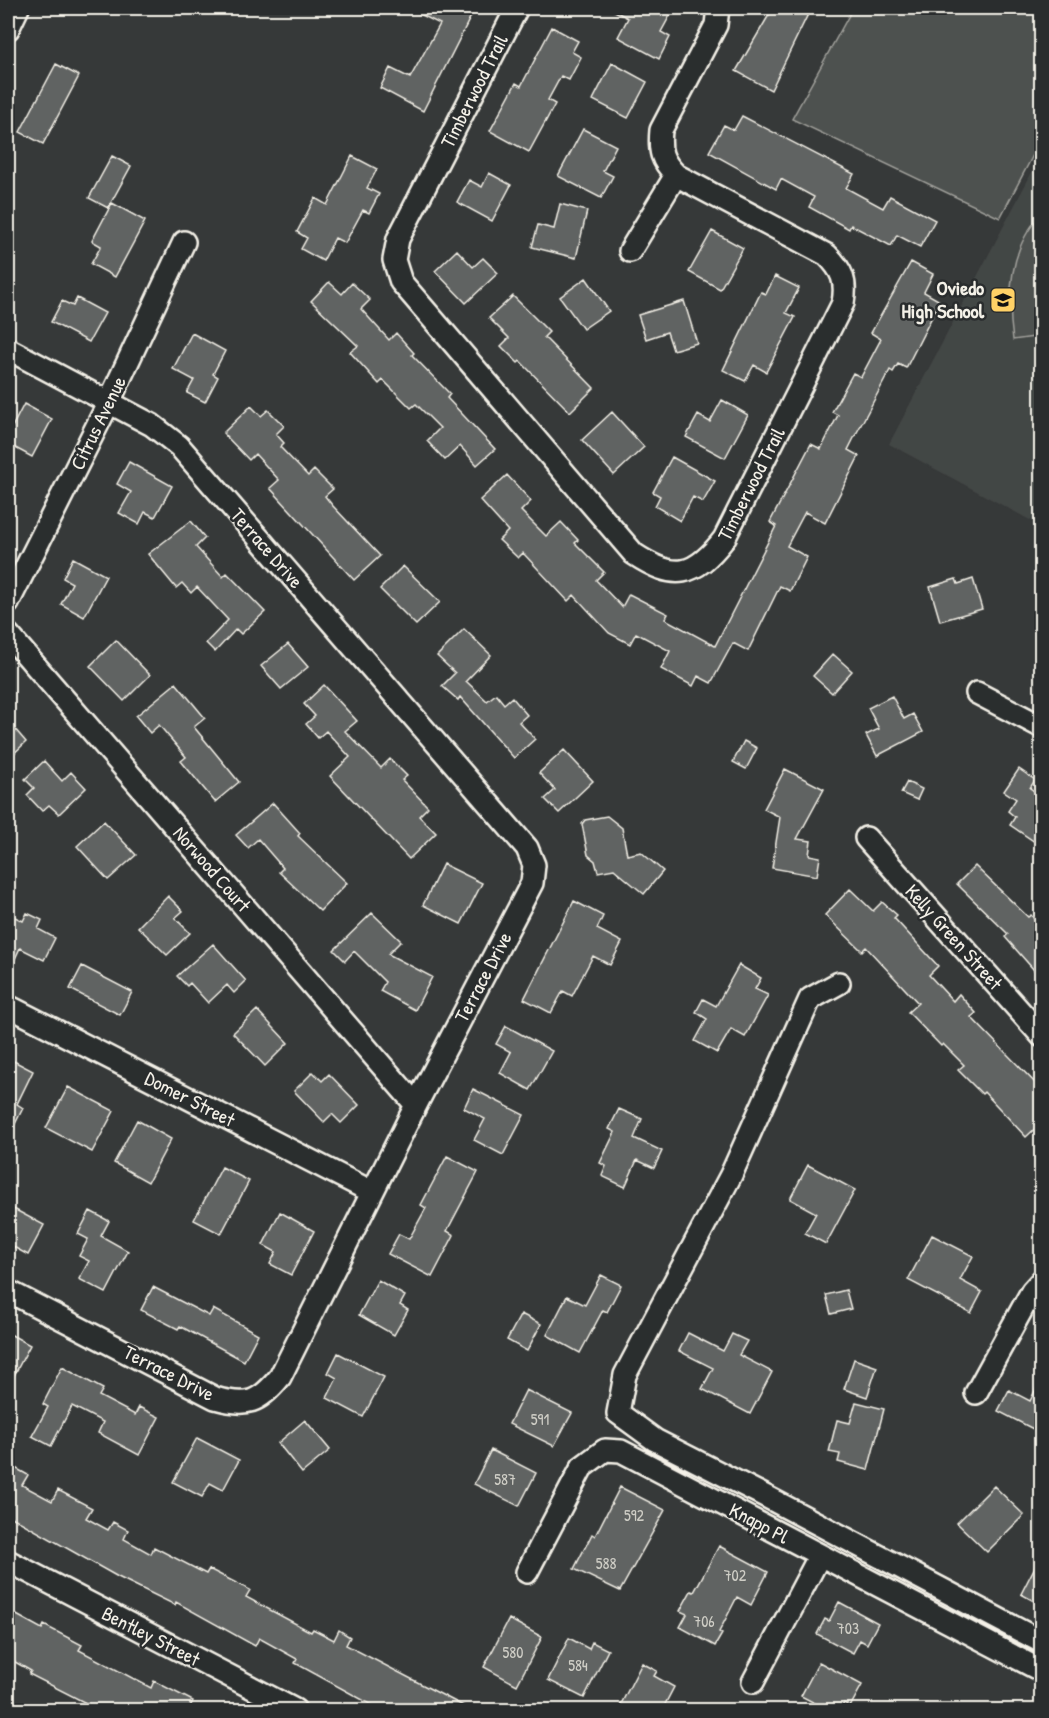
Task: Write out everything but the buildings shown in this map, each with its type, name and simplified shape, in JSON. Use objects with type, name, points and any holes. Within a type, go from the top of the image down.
[{"type":"street","points":[[8,29],[18,8]]},
{"type":"street","name":"Timberwood Trail","points":[[517,8],[398,239],[394,260],[401,282],[634,554],[656,568],[682,572],[707,561],[724,539],[843,303],[846,287],[841,269],[827,255],[676,175],[663,162],[659,150],[661,130],[716,25],[718,8]]},
{"type":"street","points":[[630,251],[676,175]]},
{"type":"street","name":"Citrus Avenue","points":[[8,603],[109,402],[184,242]]},
{"type":"street","name":"Terrace Drive","points":[[8,349],[152,425],[179,446],[527,848],[534,865],[532,883],[416,1105],[280,1377],[267,1394],[252,1402],[236,1404],[215,1398],[8,1291]]},
{"type":"street","name":"Norwood Court","points":[[8,634],[416,1105]]},
{"type":"street","points":[[977,693],[1041,727]]},
{"type":"street","name":"Kelly Green Street","points":[[866,838],[1041,1036]]},
{"type":"street","points":[[838,983],[810,999],[731,1174],[625,1375],[618,1413],[655,1440],[776,1501],[1041,1642]]},
{"type":"street","name":"Domer Street","points":[[8,1006],[372,1192]]},
{"type":"street","points":[[976,1393],[1032,1291],[1041,1280]]},
{"type":"street","name":"Knapp Pl","points":[[527,1572],[582,1467],[605,1450],[621,1451],[1041,1671]]},
{"type":"street","points":[[753,1683],[820,1555]]},
{"type":"street","name":"Bentley Street","points":[[8,1561],[295,1710]]},
{"type":"shaded area","points":[[853,8],[1041,8],[1041,140],[1000,218],[792,119]]},
{"type":"shaded area","name":"Oviedo High School","points":[[1041,155],[1041,526],[889,444]]},
{"type":"shaded area","points":[[1041,215],[1041,336],[1013,340],[1010,307],[1016,258],[1030,228]]},
{"type":"place","name":"Oviedo High School","points":[[1003,300]]}]
